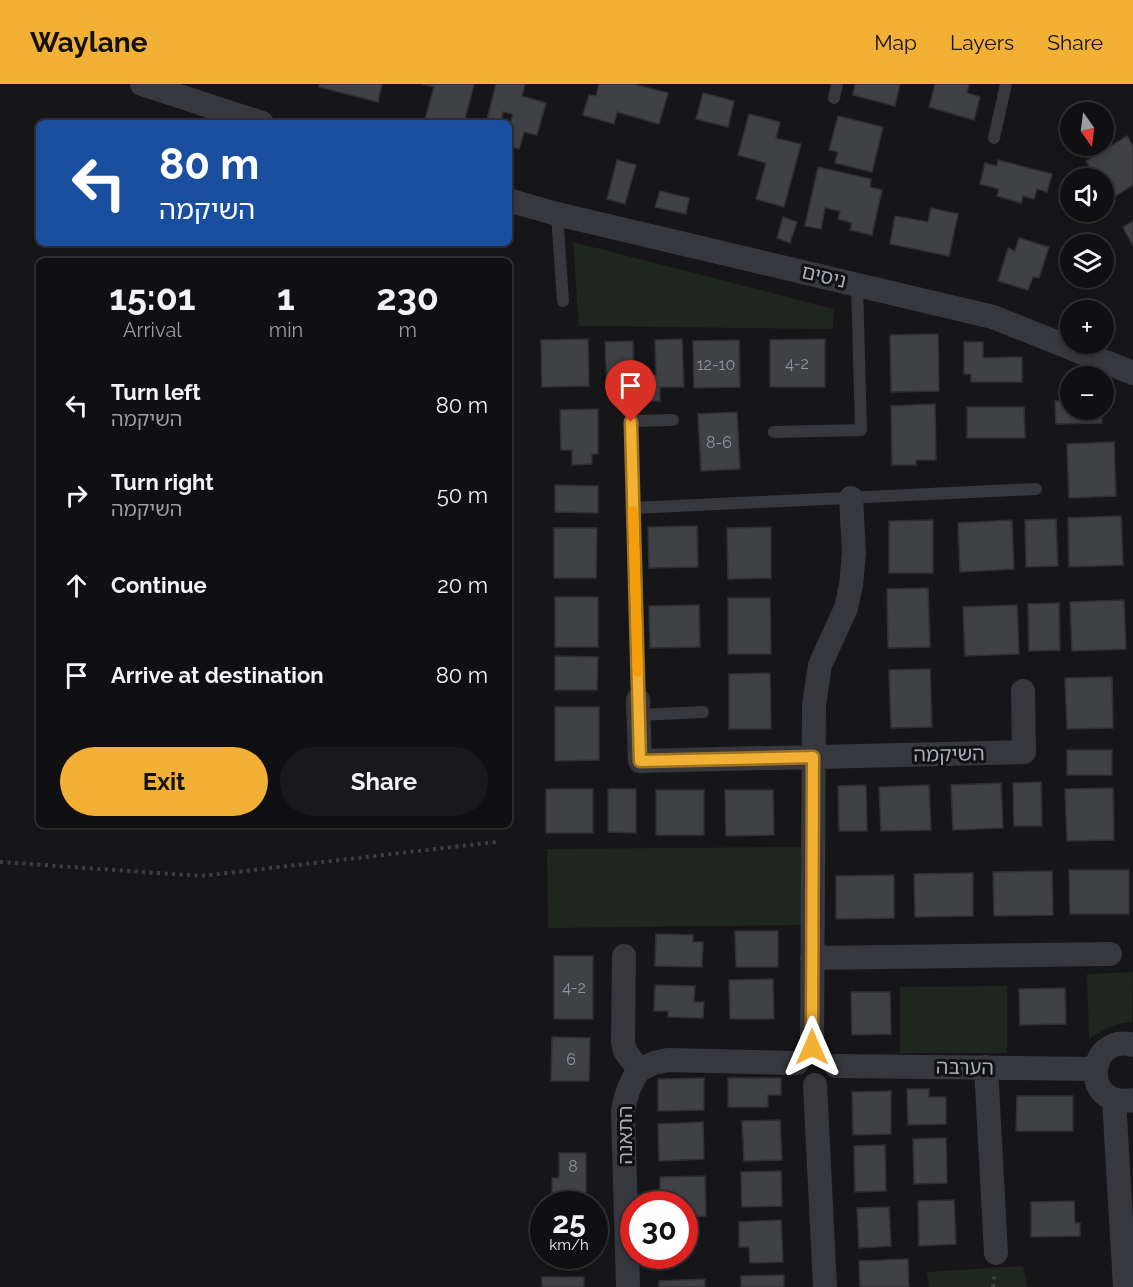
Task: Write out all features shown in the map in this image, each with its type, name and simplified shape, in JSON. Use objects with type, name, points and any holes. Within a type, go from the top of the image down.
[{"type":"street","points":[[142,84],[253,120]]},
{"type":"street","name":"ניסים","points":[[512,201],[557,214],[993,316],[1133,373]]},
{"type":"street","points":[[624,956],[623,1042],[625,1051],[639,1070],[668,1060],[804,1055],[826,1049],[834,1059],[836,1066],[832,1076],[828,1081],[815,1085],[803,1080],[799,1074],[804,1055],[812,958],[814,705],[820,665],[846,608],[851,585],[854,553],[851,498]]},
{"type":"street","name":"השיקמה","points":[[638,708],[640,761],[1024,752],[1023,691]]},
{"type":"street","points":[[812,958],[1110,954]]},
{"type":"street","points":[[1125,1287],[1123,1100],[1100,1088],[1095,1069],[1103,1052],[1119,1044],[1133,1045]]},
{"type":"street","name":"הערבה","points":[[836,1066],[1095,1069]]},
{"type":"street","points":[[986,1067],[996,1253]]},
{"type":"street","name":"התאנה","points":[[627,1287],[622,1111],[624,1098],[639,1070]]},
{"type":"street","points":[[815,1085],[825,1287]]},
{"type":"lane","points":[[834,98],[837,84]]},
{"type":"lane","points":[[994,138],[1006,84]]},
{"type":"lane","points":[[557,214],[563,300]]},
{"type":"lane","points":[[774,432],[861,430],[857,283]]},
{"type":"lane","points":[[674,420],[631,422],[638,708],[703,712]]},
{"type":"lane","points":[[633,508],[1036,489]]},
{"type":"path","points":[[0,862],[201,876],[496,842]]},
{"type":"shaded area","points":[[573,242],[834,309],[833,329],[579,326]]},
{"type":"shaded area","points":[[801,847],[801,925],[548,928],[547,849]]},
{"type":"shaded area","points":[[1133,972],[1132,1022],[1109,1028],[1089,1039],[1087,974]]},
{"type":"shaded area","points":[[1007,986],[1007,1053],[900,1053],[900,987]]},
{"type":"shaded area","points":[[1023,1266],[1027,1287],[929,1287],[927,1272]]},
{"type":"building","points":[[319,84],[382,84],[378,102],[319,87]]},
{"type":"building","points":[[422,84],[474,84],[465,120],[425,120],[434,87]]},
{"type":"building","points":[[496,84],[525,84],[522,96],[546,103],[537,135],[524,132],[519,149],[512,147],[513,114],[503,112],[502,120],[487,120]]},
{"type":"building","points":[[599,84],[634,84],[668,93],[659,124],[617,112],[614,124],[583,115],[589,95],[596,96]]},
{"type":"building","points":[[855,84],[900,84],[895,106],[853,95]]},
{"type":"building","points":[[935,84],[969,84],[967,93],[980,97],[974,120],[929,107]]},
{"type":"building","points":[[703,93],[734,101],[728,127],[696,119]]},
{"type":"building","points":[[749,114],[780,122],[776,138],[801,144],[784,207],[756,199],[766,163],[738,155]]},
{"type":"building","points":[[838,116],[883,127],[872,172],[835,163],[838,152],[829,150]]},
{"type":"building","points":[[1127,136],[1133,146],[1133,185],[1114,197],[1114,168],[1090,168],[1086,161],[1094,156],[1114,156],[1114,144]]},
{"type":"building","points":[[617,160],[636,165],[625,204],[607,199]]},
{"type":"building","points":[[998,160],[1052,174],[1047,192],[1037,189],[1034,199],[1023,196],[1021,203],[997,196],[999,189],[980,184],[985,163],[997,166]]},
{"type":"building","points":[[818,167],[871,179],[870,187],[882,190],[872,235],[850,230],[852,223],[838,219],[840,211],[825,208],[821,229],[805,226]]},
{"type":"building","points":[[660,191],[689,198],[686,214],[655,207]]},
{"type":"building","points":[[931,208],[958,214],[949,256],[890,244],[895,216],[928,222]]},
{"type":"building","points":[[783,217],[797,222],[790,243],[777,238]]},
{"type":"building","points":[[1133,221],[1133,246],[1123,227]]},
{"type":"building","points":[[1019,238],[1049,247],[1039,278],[1033,277],[1028,290],[998,281],[1008,248],[1015,251]]},
{"type":"building","points":[[938,334],[939,391],[891,392],[890,335]]},
{"type":"building","points":[[588,339],[589,386],[542,387],[541,340]]},
{"type":"building","points":[[682,339],[684,387],[660,387],[660,401],[641,401],[641,375],[656,375],[655,340]]},
{"type":"building","points":[[825,339],[825,387],[770,387],[770,340]]},
{"type":"building","points":[[739,340],[740,387],[694,388],[693,341]]},
{"type":"building","points":[[633,341],[634,385],[607,386],[605,342]]},
{"type":"building","points":[[964,342],[983,342],[983,358],[1022,357],[1022,382],[971,382],[971,374],[964,374]]},
{"type":"building","points":[[1055,401],[1060,401],[1060,420],[1102,420],[1102,423],[1056,424]]},
{"type":"building","points":[[935,404],[936,460],[916,460],[916,465],[892,465],[891,406]]},
{"type":"building","points":[[967,407],[1024,407],[1025,438],[967,438]]},
{"type":"building","points":[[598,409],[598,454],[592,454],[592,464],[572,465],[572,450],[561,450],[560,410]]},
{"type":"building","points":[[737,412],[740,469],[701,471],[698,414]]},
{"type":"building","points":[[1114,442],[1116,496],[1069,498],[1067,444]]},
{"type":"building","points":[[555,485],[598,486],[598,513],[555,512]]},
{"type":"building","points":[[1121,516],[1123,565],[1069,567],[1068,518]]},
{"type":"building","points":[[1056,519],[1058,566],[1026,567],[1025,520]]},
{"type":"building","points":[[933,520],[933,573],[889,573],[889,521]]},
{"type":"building","points":[[1012,520],[1014,569],[960,572],[958,523]]},
{"type":"building","points":[[697,526],[698,567],[649,568],[648,527]]},
{"type":"building","points":[[771,527],[771,578],[728,579],[727,528]]},
{"type":"building","points":[[554,528],[597,528],[596,578],[554,578]]},
{"type":"building","points":[[928,588],[930,647],[888,648],[887,589]]},
{"type":"building","points":[[555,597],[598,597],[598,647],[555,647]]},
{"type":"building","points":[[728,598],[770,598],[771,654],[728,654]]},
{"type":"building","points":[[1124,600],[1126,649],[1072,651],[1070,602]]},
{"type":"building","points":[[1059,603],[1060,650],[1029,651],[1028,604]]},
{"type":"building","points":[[699,605],[700,647],[650,648],[649,606]]},
{"type":"building","points":[[1017,605],[1019,654],[965,656],[963,607]]},
{"type":"building","points":[[555,656],[598,657],[597,690],[555,690]]},
{"type":"building","points":[[930,669],[932,727],[891,728],[889,670]]},
{"type":"building","points":[[770,673],[771,729],[729,729],[729,674]]},
{"type":"building","points":[[1112,677],[1113,728],[1067,729],[1065,678]]},
{"type":"building","points":[[555,707],[599,707],[599,760],[555,761]]},
{"type":"building","points":[[1067,750],[1112,750],[1112,775],[1067,775]]},
{"type":"building","points":[[1041,782],[1042,826],[1014,826],[1013,783]]},
{"type":"building","points":[[1001,783],[1003,828],[953,830],[951,785]]},
{"type":"building","points":[[866,785],[867,831],[839,831],[838,786]]},
{"type":"building","points":[[929,785],[931,830],[881,831],[879,787]]},
{"type":"building","points":[[1113,788],[1114,840],[1067,841],[1065,789]]},
{"type":"building","points":[[546,789],[593,789],[593,833],[546,833]]},
{"type":"building","points":[[608,789],[636,789],[636,833],[608,832]]},
{"type":"building","points":[[656,790],[704,790],[704,835],[656,835]]},
{"type":"building","points":[[725,790],[773,790],[774,835],[726,836]]},
{"type":"building","points":[[1069,870],[1129,870],[1129,914],[1070,914]]},
{"type":"building","points":[[1052,871],[1053,915],[994,916],[993,872]]},
{"type":"building","points":[[973,873],[973,916],[915,917],[914,874]]},
{"type":"building","points":[[894,875],[894,918],[836,919],[836,876]]},
{"type":"building","points":[[735,931],[778,931],[778,967],[736,967]]},
{"type":"building","points":[[656,934],[693,935],[693,942],[703,942],[702,967],[655,966]]},
{"type":"building","points":[[554,956],[593,956],[593,1019],[554,1019]]},
{"type":"building","points":[[773,979],[774,1019],[730,1019],[729,980]]},
{"type":"building","points":[[655,985],[695,986],[694,1002],[704,1002],[703,1018],[668,1017],[668,1011],[654,1011]]},
{"type":"building","points":[[1065,988],[1066,1024],[1020,1025],[1019,989]]},
{"type":"building","points":[[851,992],[890,992],[891,1034],[852,1035]]},
{"type":"building","points":[[552,1037],[590,1038],[589,1081],[551,1081]]},
{"type":"building","points":[[704,1078],[704,1110],[658,1111],[658,1079]]},
{"type":"building","points":[[728,1078],[781,1078],[781,1095],[768,1095],[768,1107],[728,1107]]},
{"type":"building","points":[[907,1089],[929,1089],[929,1097],[946,1097],[946,1124],[908,1125]]},
{"type":"building","points":[[891,1091],[891,1134],[853,1135],[852,1092]]},
{"type":"building","points":[[1017,1096],[1073,1096],[1073,1131],[1016,1131]]},
{"type":"building","points":[[780,1120],[782,1160],[744,1161],[742,1121]]},
{"type":"building","points":[[703,1122],[704,1159],[659,1161],[658,1124]]},
{"type":"building","points":[[946,1138],[947,1183],[914,1184],[913,1139]]},
{"type":"building","points":[[885,1145],[886,1191],[855,1192],[854,1146]]},
{"type":"building","points":[[559,1153],[586,1153],[586,1191],[552,1191],[552,1178],[559,1178]]},
{"type":"building","points":[[781,1171],[782,1206],[742,1207],[741,1172]]},
{"type":"building","points":[[705,1176],[706,1216],[698,1216],[698,1191],[660,1191],[660,1177]]},
{"type":"building","points":[[954,1200],[956,1244],[919,1246],[918,1201]]},
{"type":"building","points":[[1074,1201],[1075,1223],[1080,1223],[1080,1236],[1031,1237],[1031,1202]]},
{"type":"building","points":[[889,1207],[891,1246],[859,1248],[857,1208]]},
{"type":"building","points":[[781,1220],[783,1262],[750,1263],[749,1247],[739,1247],[739,1222]]},
{"type":"building","points":[[908,1259],[909,1287],[860,1287],[859,1261]]},
{"type":"building","points":[[784,1275],[784,1287],[741,1287],[741,1276]]},
{"type":"building","points":[[542,1277],[584,1277],[584,1287],[542,1287]]},
{"type":"building","points":[[705,1279],[705,1287],[659,1287],[659,1281]]},
{"type":"slow traffic","points":[[633,511],[638,672]]},
{"type":"route","points":[[631,422],[640,761],[813,757],[812,1047]]}]
